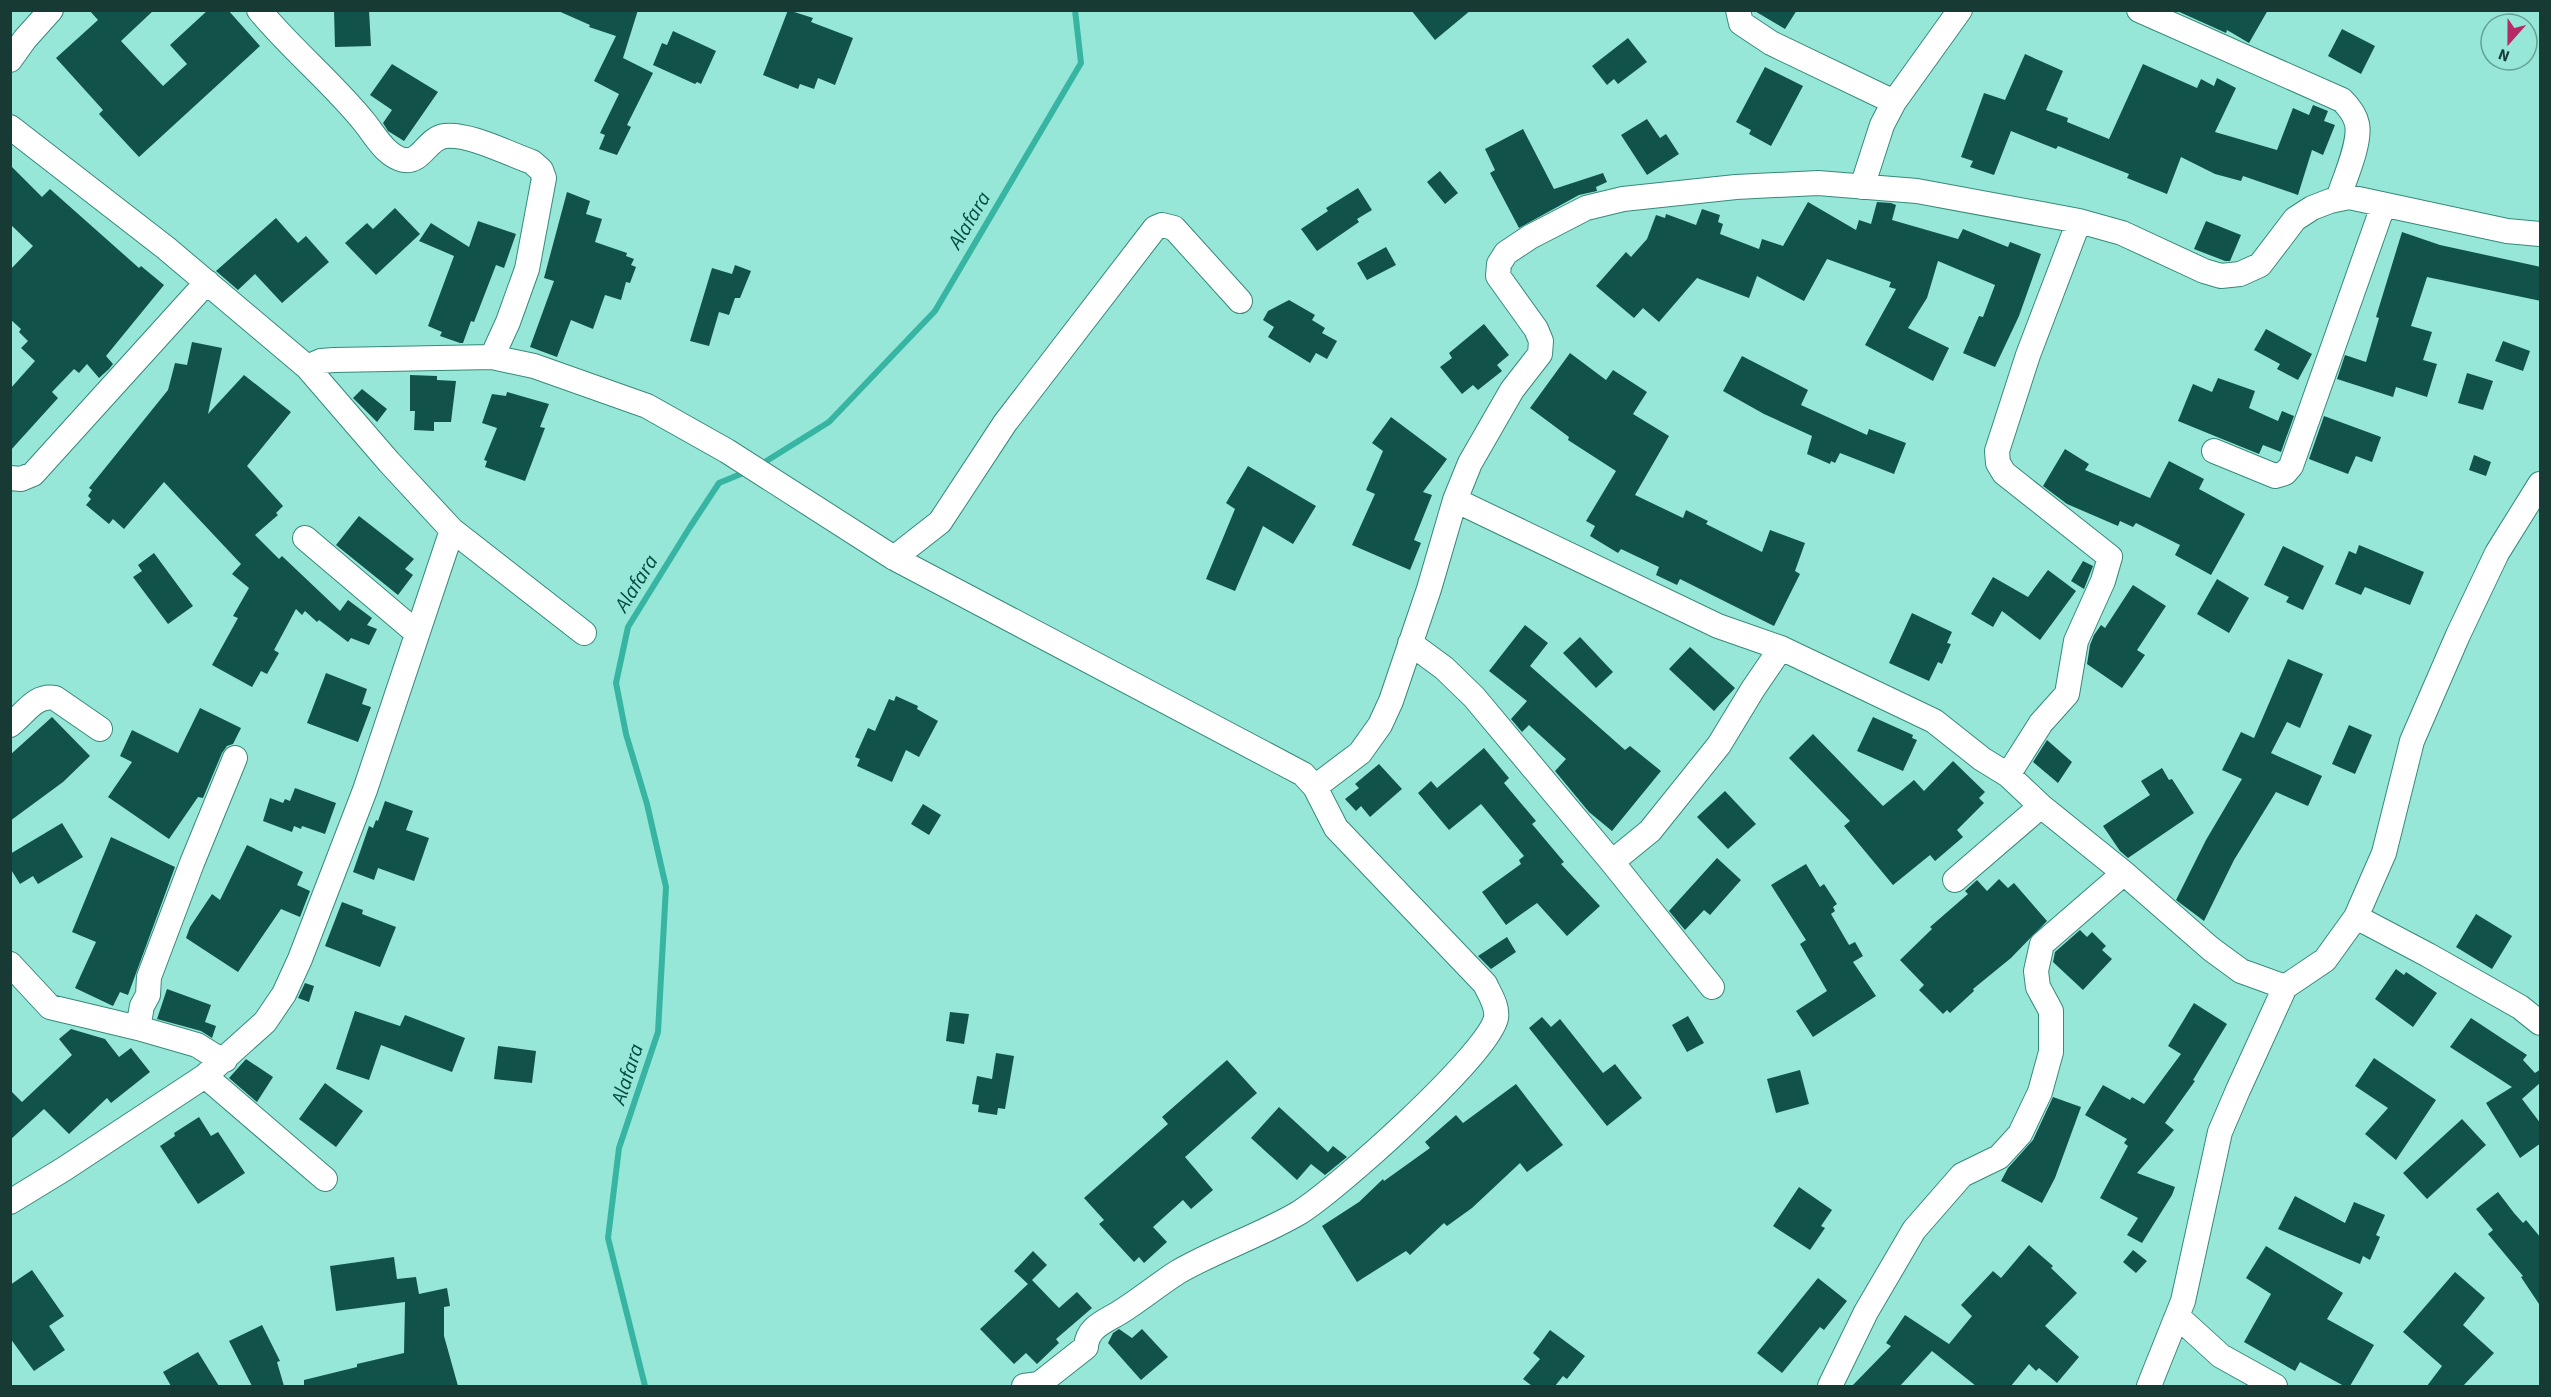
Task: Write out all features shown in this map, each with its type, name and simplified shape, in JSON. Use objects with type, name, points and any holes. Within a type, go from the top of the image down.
[{"type":"street","points":[[10,60],[51,10]]},
{"type":"street","points":[[259,10],[352,107],[391,155],[410,160],[417,158],[433,140],[444,136],[461,136],[532,162],[541,170],[544,178],[527,269],[508,322],[492,357]]},
{"type":"street","points":[[1738,10],[1741,23],[1771,43],[1894,102]]},
{"type":"street","points":[[1863,187],[1882,125],[1894,102],[1960,10]]},
{"type":"street","points":[[2139,10],[2342,100],[2353,112],[2358,126],[2356,141],[2338,199]]},
{"type":"street","points":[[10,127],[166,248],[308,367],[389,462],[452,530],[584,633]]},
{"type":"street","points":[[1315,787],[1360,753],[1380,725],[1391,701],[1429,589],[1455,500],[1470,463],[1512,390],[1540,354],[1540,341],[1536,329],[1498,276],[1499,264],[1506,253],[1530,237],[1586,208],[1623,199],[1736,187],[1818,183],[1917,191],[2079,221],[2122,233],[2204,271],[2221,276],[2240,274],[2260,265],[2295,219],[2312,208],[2349,197],[2507,231],[2541,234]]},
{"type":"street","points":[[2214,452],[2274,476],[2285,473],[2290,466],[2384,206]]},
{"type":"street","points":[[2008,775],[2041,723],[2067,694],[2076,641],[2103,581],[2110,557],[2004,472],[1998,463],[1997,451],[2028,355],[2079,221]]},
{"type":"street","points":[[894,558],[940,522],[1005,423],[1155,228],[1162,225],[1174,228],[1240,301]]},
{"type":"street","points":[[10,478],[21,479],[33,474],[207,282]]},
{"type":"street","points":[[308,367],[321,361],[334,360],[492,357],[534,366],[647,406],[727,451],[894,558],[1303,774],[1315,787],[1336,828],[1485,984],[1495,1004],[1496,1017],[1491,1031],[1476,1051],[1397,1131],[1320,1199],[1296,1215],[1178,1273],[1122,1312],[1095,1327],[1086,1340],[1086,1347],[1035,1386]]},
{"type":"street","points":[[2149,1386],[2183,1300],[2220,1132],[2285,987],[2325,960],[2356,918],[2384,853],[2412,741],[2458,634],[2497,553],[2541,484]]},
{"type":"street","points":[[1455,500],[1718,626],[1781,648],[1934,721],[1982,759],[2008,775],[2041,806],[2124,873],[2211,949],[2241,971],[2285,987]]},
{"type":"street","points":[[10,1202],[205,1076],[265,1022],[284,994],[300,959],[365,790],[452,530]]},
{"type":"street","points":[[305,538],[417,633]]},
{"type":"street","points":[[1410,643],[1444,668],[1474,697],[1612,862],[1712,987]]},
{"type":"street","points":[[1612,862],[1650,831],[1719,745],[1753,688],[1781,648]]},
{"type":"street","points":[[10,725],[39,698],[48,697],[55,698],[100,729]]},
{"type":"street","points":[[138,1028],[142,1006],[148,995],[149,977],[192,863],[236,758]]},
{"type":"street","points":[[1954,880],[2041,806]]},
{"type":"street","points":[[1830,1386],[1866,1312],[1914,1230],[1962,1176],[1999,1157],[2020,1134],[2040,1092],[2051,1052],[2051,1011],[2038,987],[2036,970],[2042,944],[2124,873]]},
{"type":"street","points":[[2356,918],[2428,955],[2520,1007],[2541,1023]]},
{"type":"street","points":[[12,968],[50,1007],[197,1045],[225,1060]]},
{"type":"street","points":[[205,1076],[325,1179]]},
{"type":"street","points":[[2177,1317],[2221,1356],[2275,1386]]},
{"type":"building","points":[[89,10],[154,10],[121,41],[163,86],[187,64],[170,45],[208,10],[228,10],[260,46],[139,157],[99,114],[103,110],[56,58],[98,20]]},
{"type":"building","points":[[334,10],[369,10],[371,46],[335,47]]},
{"type":"building","points":[[556,10],[638,10],[623,58],[653,73],[627,125],[631,127],[617,155],[599,149],[605,135],[600,133],[619,94],[594,81],[616,36],[589,27],[590,25]]},
{"type":"building","points":[[788,10],[813,18],[811,22],[853,38],[835,85],[818,78],[814,89],[800,84],[798,89],[763,75]]},
{"type":"building","points":[[1411,10],[1471,10],[1435,40]]},
{"type":"building","points":[[1753,10],[1797,10],[1785,29]]},
{"type":"building","points":[[2175,10],[2268,10],[2249,43],[2227,30],[2226,33]]},
{"type":"building","points":[[2342,29],[2375,46],[2361,74],[2328,56]]},
{"type":"building","points":[[673,31],[716,51],[701,84],[697,82],[695,84],[653,65],[662,43],[667,45]]},
{"type":"building","points":[[1628,38],[1647,62],[1618,84],[1614,79],[1607,85],[1592,66]]},
{"type":"building","points":[[2025,54],[2063,71],[2046,110],[2068,118],[2067,122],[2109,139],[2143,64],[2197,88],[2201,79],[2214,86],[2217,78],[2236,88],[2215,132],[2277,150],[2293,108],[2309,115],[2313,105],[2328,111],[2324,121],[2335,125],[2323,155],[2312,150],[2298,195],[2243,176],[2241,181],[2215,174],[2181,157],[2167,194],[2127,178],[2129,174],[2058,146],[2056,149],[2011,131],[1994,175],[1970,167],[1973,161],[1961,157],[1984,93],[2005,100]]},
{"type":"building","points":[[392,64],[438,92],[404,141],[388,131],[383,123],[392,110],[370,95]]},
{"type":"building","points":[[1765,67],[1803,86],[1771,146],[1749,134],[1751,130],[1736,122]]},
{"type":"building","points":[[1647,119],[1660,138],[1666,134],[1679,154],[1647,175],[1621,135]]},
{"type":"building","points":[[1523,129],[1554,189],[1603,173],[1607,182],[1596,187],[1597,191],[1579,195],[1519,228],[1490,173],[1495,170],[1485,149]]},
{"type":"building","points":[[10,165],[42,197],[50,189],[139,268],[141,266],[164,285],[106,356],[113,364],[109,369],[99,378],[87,364],[79,373],[74,369],[52,392],[58,398],[10,451],[10,389],[35,361],[21,348],[28,341],[19,332],[21,329],[10,319],[10,270],[33,246],[10,224]]},
{"type":"building","points":[[1440,171],[1458,193],[1445,204],[1427,182]]},
{"type":"building","points":[[1358,188],[1372,210],[1357,219],[1359,222],[1317,251],[1301,229],[1328,211],[1326,208]]},
{"type":"building","points":[[567,192],[590,201],[586,214],[602,219],[595,242],[627,253],[626,256],[634,259],[631,265],[636,267],[630,283],[626,282],[621,300],[605,295],[593,329],[571,320],[557,357],[530,347],[554,281],[544,278]]},
{"type":"building","points":[[1808,202],[1856,230],[1859,220],[1871,224],[1877,202],[1891,203],[1896,205],[1892,220],[1958,239],[1963,229],[2008,247],[2010,242],[2041,254],[2019,316],[1995,367],[1963,353],[1979,316],[1983,317],[1995,285],[1938,261],[1927,298],[1908,328],[1949,348],[1933,381],[1865,345],[1896,289],[1889,287],[1891,282],[1827,259],[1804,301],[1757,276],[1749,298],[1697,278],[1659,322],[1643,308],[1634,318],[1596,286],[1626,252],[1631,257],[1647,239],[1656,215],[1665,218],[1666,214],[1696,225],[1702,209],[1720,215],[1718,222],[1723,224],[1720,234],[1759,249],[1762,239],[1783,246]]},
{"type":"building","points":[[395,208],[420,234],[376,275],[345,243],[367,223],[373,229]]},
{"type":"building","points":[[276,218],[298,243],[306,236],[329,262],[282,303],[255,274],[238,290],[216,271]]},
{"type":"building","points":[[478,221],[516,234],[504,268],[496,265],[474,322],[471,321],[463,343],[460,343],[440,336],[442,332],[428,326],[454,256],[419,241],[431,223],[469,247]]},
{"type":"building","points":[[2206,221],[2241,235],[2230,261],[2194,249]]},
{"type":"building","points":[[2402,232],[2440,245],[2541,267],[2541,301],[2427,277],[2411,326],[2432,332],[2423,360],[2437,364],[2427,397],[2396,387],[2393,397],[2337,379],[2345,355],[2366,362],[2379,318],[2376,317]]},
{"type":"building","points":[[1386,247],[1396,265],[1367,280],[1357,263]]},
{"type":"building","points":[[735,265],[751,271],[740,298],[735,298],[729,315],[719,312],[709,346],[690,341],[712,268],[732,274]]},
{"type":"building","points":[[1289,300],[1315,315],[1312,320],[1325,328],[1322,333],[1337,341],[1327,359],[1316,353],[1310,363],[1268,337],[1274,327],[1263,320],[1268,311]]},
{"type":"building","points":[[1484,324],[1509,355],[1497,365],[1502,371],[1478,390],[1473,385],[1462,394],[1440,367],[1452,358],[1449,353]]},
{"type":"building","points":[[2266,329],[2312,354],[2298,380],[2277,369],[2280,364],[2254,350]]},
{"type":"building","points":[[2503,341],[2530,351],[2523,371],[2495,361]]},
{"type":"building","points":[[192,342],[222,348],[208,414],[244,375],[291,412],[247,466],[283,506],[276,513],[278,515],[255,535],[279,559],[282,556],[340,611],[348,600],[372,618],[367,625],[377,629],[369,645],[351,638],[348,642],[319,620],[317,622],[305,611],[302,615],[296,609],[274,650],[279,653],[267,674],[261,671],[252,687],[212,665],[238,618],[233,616],[249,588],[232,574],[241,564],[164,482],[124,529],[113,519],[109,524],[86,505],[91,499],[88,496],[92,490],[89,488],[168,390],[175,363],[187,365]]},
{"type":"building","points":[[1570,353],[1606,380],[1613,370],[1647,392],[1633,414],[1669,436],[1635,495],[1683,518],[1686,510],[1708,521],[1706,524],[1762,552],[1770,530],[1805,543],[1795,571],[1800,574],[1774,626],[1680,579],[1677,585],[1656,575],[1659,567],[1621,549],[1618,553],[1590,536],[1595,526],[1586,521],[1616,471],[1568,440],[1569,437],[1530,408]]},
{"type":"building","points":[[1742,356],[1808,390],[1801,405],[1867,435],[1869,429],[1906,443],[1894,474],[1840,453],[1835,463],[1831,461],[1830,464],[1807,454],[1812,436],[1764,414],[1723,391]]},
{"type":"building","points":[[2467,373],[2493,381],[2483,410],[2458,403]]},
{"type":"building","points":[[410,375],[437,376],[437,380],[456,381],[451,422],[434,422],[434,431],[414,430],[415,411],[410,411]]},
{"type":"building","points":[[2218,378],[2255,391],[2249,408],[2278,421],[2282,411],[2294,416],[2281,452],[2263,445],[2259,454],[2178,421],[2193,384],[2212,392]]},
{"type":"building","points":[[362,389],[387,409],[377,422],[353,398]]},
{"type":"building","points":[[507,392],[549,404],[540,427],[545,428],[525,481],[485,467],[487,461],[484,460],[497,428],[482,423],[492,394],[506,396]]},
{"type":"building","points":[[2324,416],[2381,437],[2372,462],[2356,456],[2348,474],[2309,459]]},
{"type":"building","points":[[1391,417],[1447,459],[1423,492],[1432,495],[1414,540],[1421,543],[1410,570],[1352,545],[1375,494],[1366,490],[1383,451],[1372,443]]},
{"type":"building","points":[[2065,449],[2089,464],[2085,470],[2150,498],[2169,461],[2204,479],[2199,489],[2245,514],[2211,575],[2175,555],[2180,545],[2136,523],[2133,527],[2120,521],[2118,526],[2067,504],[2043,486]]},
{"type":"building","points":[[2474,455],[2491,462],[2486,476],[2469,470]]},
{"type":"building","points":[[1248,466],[1316,506],[1293,544],[1263,526],[1235,591],[1206,579],[1235,509],[1226,503]]},
{"type":"building","points":[[359,516],[414,559],[405,569],[413,575],[398,595],[336,545]]},
{"type":"building","points":[[2359,545],[2424,572],[2410,605],[2365,587],[2361,595],[2335,584],[2349,551],[2356,554]]},
{"type":"building","points":[[2283,546],[2324,566],[2303,610],[2286,602],[2289,597],[2264,585]]},
{"type":"building","points":[[154,553],[193,606],[168,624],[133,577],[142,571],[138,565]]},
{"type":"building","points":[[2083,561],[2093,566],[2084,589],[2071,581]]},
{"type":"building","points":[[2048,570],[2076,591],[2040,640],[2002,611],[1993,627],[1971,614],[1993,577],[2028,597]]},
{"type":"building","points":[[2217,579],[2249,598],[2229,633],[2197,614]]},
{"type":"building","points":[[2133,585],[2166,606],[2137,650],[2145,655],[2122,688],[2087,664],[2094,635],[2101,625],[2105,628]]},
{"type":"building","points":[[1912,613],[1952,632],[1947,643],[1951,644],[1942,664],[1938,662],[1929,681],[1889,663]]},
{"type":"building","points":[[1525,625],[1548,643],[1530,666],[1625,750],[1630,746],[1661,771],[1612,831],[1589,812],[1555,771],[1566,759],[1529,725],[1522,732],[1511,719],[1527,701],[1489,671]]},
{"type":"building","points":[[1580,637],[1613,672],[1596,688],[1563,653]]},
{"type":"building","points":[[1690,647],[1735,688],[1714,711],[1669,669]]},
{"type":"building","points":[[2288,659],[2323,674],[2300,728],[2287,722],[2271,753],[2322,776],[2308,806],[2276,792],[2234,860],[2204,921],[2176,900],[2206,840],[2242,779],[2222,770],[2241,732],[2254,738]]},
{"type":"building","points":[[326,673],[367,689],[362,704],[371,707],[358,742],[307,723]]},
{"type":"building","points":[[896,696],[918,706],[917,709],[938,721],[919,757],[906,750],[892,782],[857,766],[860,759],[855,757],[868,728],[875,731],[889,699],[894,701]]},
{"type":"building","points":[[200,708],[241,728],[233,744],[227,746],[222,753],[203,798],[198,797],[169,839],[108,797],[132,762],[120,756],[132,730],[178,753]]},
{"type":"building","points":[[52,717],[90,756],[63,782],[10,821],[10,755]]},
{"type":"building","points":[[1873,717],[1913,735],[1912,738],[1917,740],[1903,771],[1857,751]]},
{"type":"building","points":[[2349,725],[2372,735],[2355,774],[2332,764]]},
{"type":"building","points":[[1813,734],[1883,806],[1914,780],[1924,791],[1953,761],[1985,792],[1979,798],[1984,803],[1957,830],[1963,837],[1935,861],[1930,855],[1893,885],[1844,826],[1850,821],[1789,758]]},
{"type":"building","points":[[2047,740],[2072,762],[2058,783],[2033,762]]},
{"type":"building","points":[[1484,748],[1509,778],[1504,783],[1536,821],[1532,824],[1564,862],[1561,864],[1600,906],[1567,936],[1537,903],[1506,925],[1482,892],[1521,864],[1519,860],[1524,856],[1481,804],[1449,830],[1418,793],[1431,781],[1437,788]]},
{"type":"building","points":[[1379,764],[1402,789],[1370,817],[1361,806],[1356,811],[1345,799],[1359,788],[1355,784]]},
{"type":"building","points":[[2162,768],[2194,813],[2128,858],[2120,851],[2103,826],[2150,795],[2141,781]]},
{"type":"building","points":[[295,788],[336,803],[325,834],[302,826],[301,829],[294,826],[292,832],[263,821],[270,798],[283,803],[285,799],[290,801]]},
{"type":"building","points":[[1725,791],[1756,824],[1728,849],[1697,817]]},
{"type":"building","points":[[385,801],[413,811],[406,830],[429,838],[414,881],[378,868],[374,880],[353,872],[369,826],[373,828],[376,820],[378,821]]},
{"type":"building","points":[[923,804],[941,815],[929,835],[911,824]]},
{"type":"building","points":[[62,823],[83,857],[38,884],[33,876],[20,884],[10,868],[10,854]]},
{"type":"building","points":[[111,837],[175,867],[128,995],[120,992],[113,1006],[75,988],[96,942],[72,932]]},
{"type":"building","points":[[247,845],[303,872],[297,885],[310,891],[300,917],[281,909],[238,972],[186,938],[190,927],[212,894],[220,900]]},
{"type":"building","points":[[1717,858],[1741,880],[1710,915],[1704,910],[1685,930],[1669,911]]},
{"type":"building","points":[[1806,864],[1820,887],[1824,884],[1837,904],[1833,907],[1835,911],[1831,914],[1849,945],[1855,942],[1863,956],[1853,962],[1876,996],[1813,1037],[1796,1011],[1827,991],[1800,944],[1806,940],[1771,885]]},
{"type":"building","points":[[1999,879],[2008,888],[2014,883],[2047,921],[2011,958],[1973,989],[1974,991],[1950,1013],[1947,1010],[1943,1014],[1919,990],[1924,985],[1900,960],[1932,929],[1930,927],[1968,894],[1965,891],[1977,880],[1987,891]]},
{"type":"building","points":[[342,902],[363,910],[362,914],[396,927],[380,967],[325,946]]},
{"type":"building","points":[[2476,914],[2512,936],[2492,969],[2456,947]]},
{"type":"building","points":[[2080,930],[2087,937],[2092,932],[2106,946],[2102,950],[2112,959],[2083,990],[2053,962],[2055,952]]},
{"type":"building","points":[[1507,937],[1516,952],[1491,969],[1478,956]]},
{"type":"building","points":[[2396,969],[2404,975],[2406,972],[2437,993],[2413,1027],[2375,999]]},
{"type":"building","points":[[305,983],[314,986],[309,1002],[298,998]]},
{"type":"building","points":[[167,989],[211,1005],[205,1022],[216,1026],[212,1038],[201,1031],[157,1019]]},
{"type":"building","points":[[2194,1003],[2227,1024],[2193,1080],[2195,1081],[2165,1123],[2174,1130],[2137,1173],[2175,1187],[2142,1243],[2127,1235],[2138,1218],[2100,1198],[2128,1146],[2124,1143],[2127,1139],[2085,1115],[2103,1085],[2130,1100],[2132,1097],[2144,1104],[2181,1054],[2168,1046]]},
{"type":"building","points":[[355,1011],[400,1026],[405,1015],[465,1038],[452,1072],[381,1045],[369,1080],[336,1069]]},
{"type":"building","points":[[950,1012],[969,1014],[964,1044],[946,1041]]},
{"type":"building","points":[[1688,1016],[1704,1043],[1687,1052],[1672,1025]]},
{"type":"building","points":[[1542,1017],[1551,1027],[1560,1019],[1603,1073],[1615,1064],[1642,1098],[1607,1126],[1529,1028]]},
{"type":"building","points":[[2471,1018],[2527,1055],[2523,1060],[2535,1073],[2541,1069],[2541,1082],[2522,1099],[2541,1124],[2541,1143],[2520,1158],[2486,1103],[2512,1087],[2450,1047]]},
{"type":"building","points":[[71,1029],[105,1039],[119,1057],[131,1048],[150,1072],[111,1103],[107,1098],[69,1134],[44,1109],[10,1140],[10,1090],[22,1102],[72,1055],[59,1039]]},
{"type":"building","points":[[498,1046],[536,1051],[532,1083],[494,1079]]},
{"type":"building","points":[[996,1053],[1014,1056],[1005,1109],[998,1108],[997,1115],[978,1112],[979,1105],[972,1104],[977,1076],[992,1079]]},
{"type":"building","points":[[2374,1058],[2436,1100],[2396,1160],[2365,1134],[2388,1108],[2355,1086]]},
{"type":"building","points":[[246,1059],[273,1077],[257,1102],[229,1078]]},
{"type":"building","points":[[1227,1060],[1257,1093],[1185,1157],[1213,1190],[1191,1209],[1183,1200],[1153,1227],[1167,1242],[1144,1263],[1139,1257],[1134,1262],[1099,1224],[1104,1220],[1084,1198],[1168,1124],[1162,1117]]},
{"type":"building","points":[[1800,1070],[1809,1104],[1776,1113],[1767,1079]]},
{"type":"building","points":[[325,1083],[363,1111],[336,1147],[299,1119]]},
{"type":"building","points":[[1516,1084],[1563,1145],[1527,1172],[1520,1163],[1472,1208],[1447,1226],[1444,1223],[1410,1255],[1406,1251],[1357,1282],[1322,1226],[1359,1202],[1383,1179],[1384,1181],[1430,1148],[1425,1142],[1456,1115],[1463,1123]]},
{"type":"building","points":[[2053,1097],[2081,1107],[2055,1178],[2042,1203],[2001,1181],[2008,1168],[2033,1140]]},
{"type":"building","points":[[1279,1107],[1328,1152],[1333,1146],[1347,1157],[1325,1175],[1311,1164],[1297,1180],[1251,1138]]},
{"type":"building","points":[[199,1117],[211,1136],[218,1132],[245,1173],[198,1204],[160,1146],[175,1136],[174,1133]]},
{"type":"building","points":[[2462,1119],[2486,1145],[2427,1199],[2403,1173]]},
{"type":"building","points":[[1799,1187],[1832,1210],[1821,1226],[1825,1228],[1810,1250],[1773,1226]]},
{"type":"building","points":[[2498,1192],[2523,1223],[2526,1220],[2541,1238],[2541,1307],[2521,1277],[2523,1276],[2488,1234],[2493,1230],[2476,1209]]},
{"type":"building","points":[[2295,1196],[2345,1223],[2354,1202],[2385,1215],[2376,1235],[2380,1237],[2370,1260],[2363,1256],[2360,1264],[2278,1229]]},
{"type":"building","points":[[2029,1245],[2053,1266],[2051,1268],[2077,1293],[2045,1326],[2079,1357],[2057,1383],[2039,1368],[2036,1371],[2029,1364],[2011,1386],[1976,1386],[1932,1351],[1900,1386],[1852,1386],[1891,1346],[1886,1343],[1905,1315],[1949,1344],[1972,1316],[1961,1305],[1993,1271],[2001,1278]]},
{"type":"building","points":[[2266,1246],[2343,1293],[2327,1319],[2374,1345],[2350,1386],[2344,1386],[2300,1362],[2295,1371],[2244,1342],[2271,1294],[2246,1278]]},
{"type":"building","points":[[2133,1250],[2147,1261],[2136,1273],[2123,1262]]},
{"type":"building","points":[[1033,1251],[1047,1265],[1032,1280],[1059,1308],[1077,1292],[1092,1308],[1056,1339],[1059,1343],[1037,1364],[1026,1353],[1014,1364],[980,1329],[1028,1284],[1014,1271]]},
{"type":"building","points":[[394,1257],[397,1279],[416,1277],[419,1294],[447,1288],[450,1306],[444,1307],[444,1336],[458,1386],[304,1386],[304,1380],[404,1353],[405,1302],[336,1311],[330,1266]]},
{"type":"building","points":[[32,1270],[64,1316],[49,1326],[65,1350],[34,1371],[10,1338],[10,1285]]},
{"type":"building","points":[[2455,1272],[2485,1298],[2463,1325],[2494,1353],[2463,1386],[2427,1386],[2442,1366],[2403,1332]]},
{"type":"building","points":[[1818,1278],[1847,1301],[1824,1330],[1820,1327],[1782,1373],[1757,1353]]},
{"type":"building","points":[[262,1325],[280,1361],[277,1362],[284,1386],[252,1386],[229,1341]]},
{"type":"building","points":[[1119,1329],[1132,1338],[1142,1329],[1168,1357],[1141,1380],[1108,1343],[1113,1333]]},
{"type":"building","points":[[1550,1330],[1585,1356],[1567,1379],[1563,1376],[1555,1386],[1532,1386],[1523,1379],[1540,1359],[1533,1353]]},
{"type":"building","points":[[198,1352],[219,1386],[171,1386],[163,1372]]},
{"type":"waterway","name":"Alafara","points":[[760,465],[829,422],[935,311],[1081,63],[1075,10]]},
{"type":"waterway","name":"Alafara","points":[[645,1386],[608,1238],[619,1148],[658,1032],[666,887],[647,804],[626,734],[616,683],[628,627],[690,527],[719,483],[748,471]]}]
